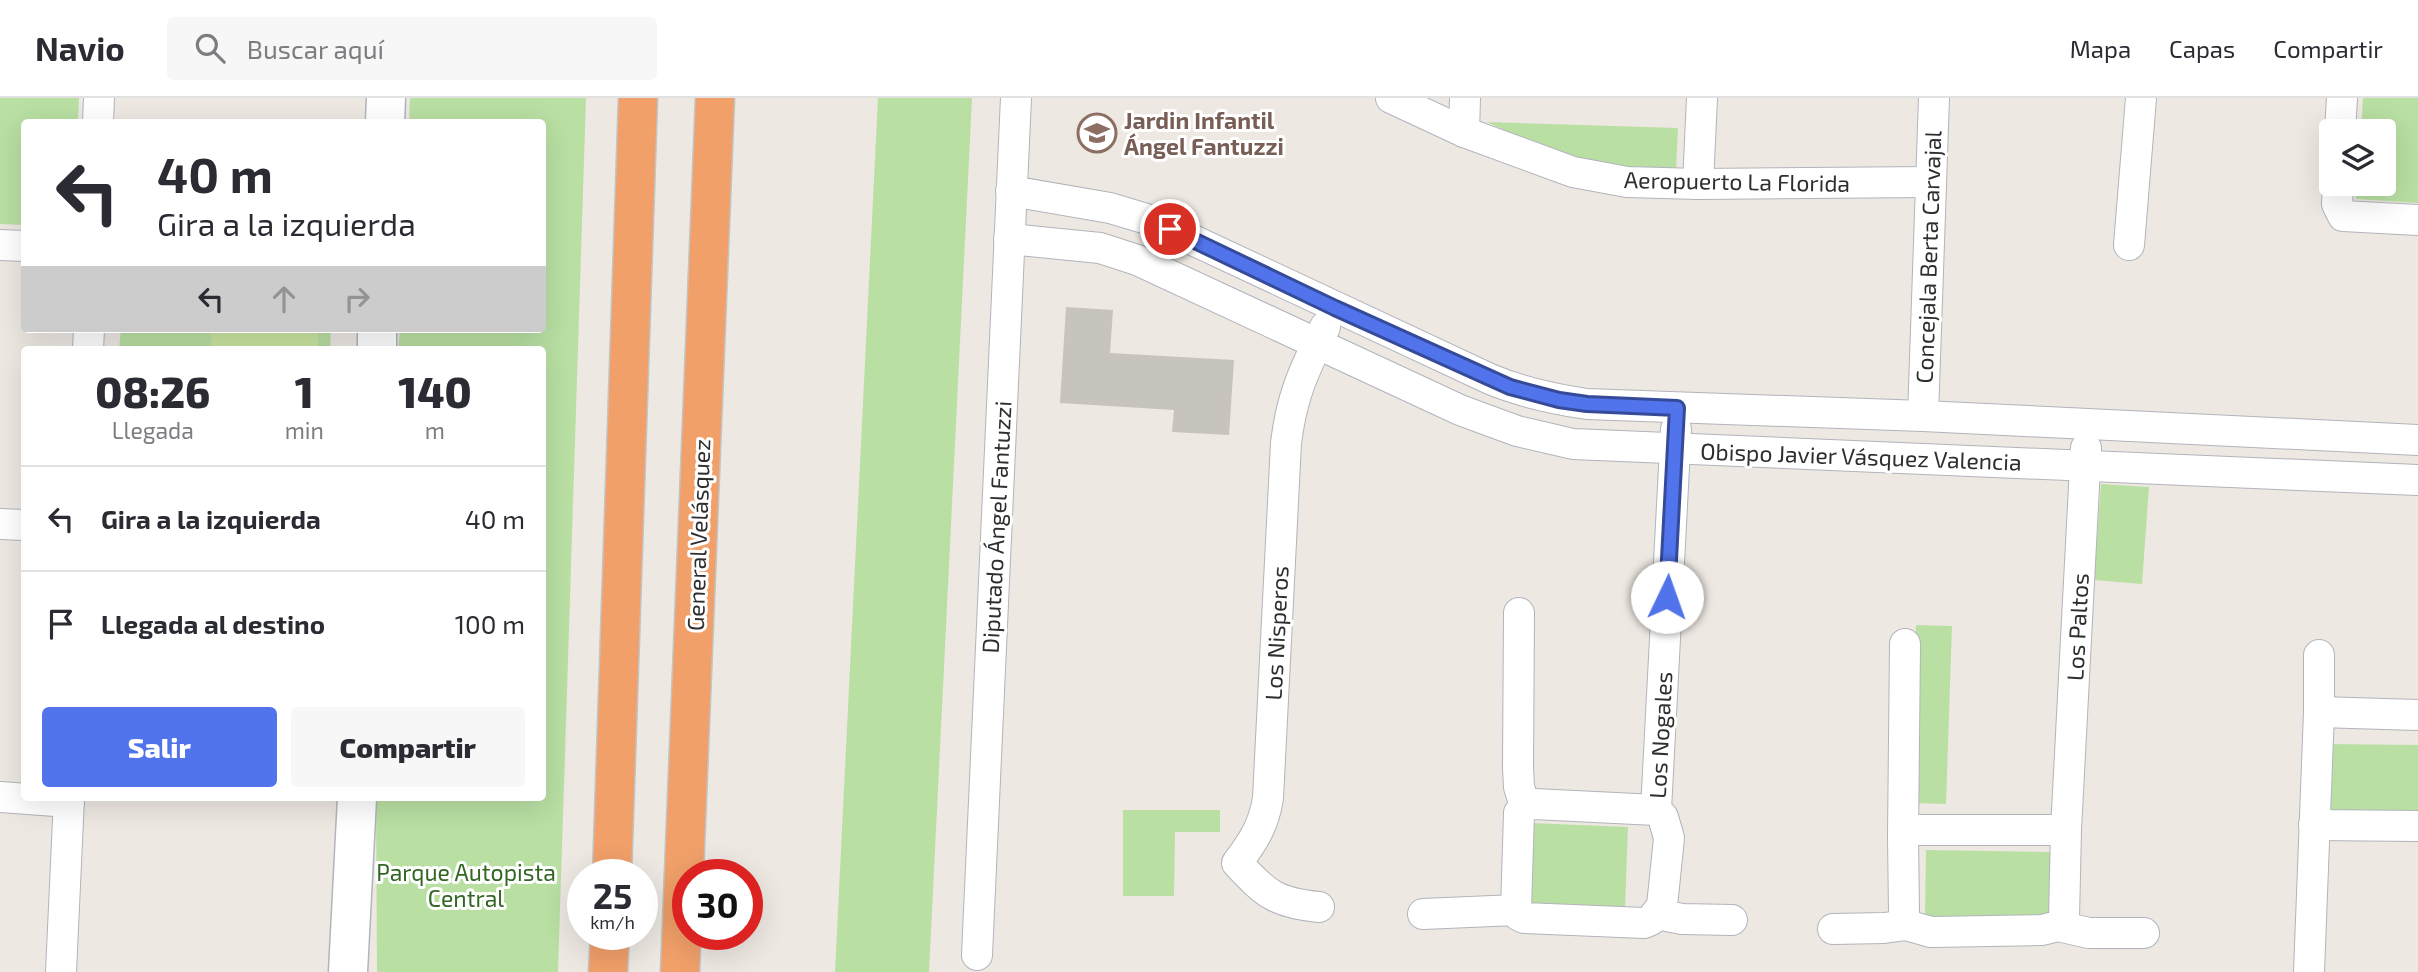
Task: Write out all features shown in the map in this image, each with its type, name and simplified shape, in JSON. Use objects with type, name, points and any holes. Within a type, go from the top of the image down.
[{"type":"highway","points":[[613,859],[638,98]]},
{"type":"highway","name":"General Velásquez","points":[[680,972],[715,98]]},
{"type":"highway","points":[[608,972],[609,950]]},
{"type":"street","points":[[98,119],[99,98]]},
{"type":"street","points":[[385,119],[386,98]]},
{"type":"street","name":"Diputado Ángel Fantuzzi","points":[[977,955],[1016,98]]},
{"type":"street","name":"Aeropuerto La Florida","points":[[1391,98],[1464,132],[1573,172],[1627,182],[1931,182]]},
{"type":"street","points":[[1464,132],[1465,98]]},
{"type":"street","points":[[1698,184],[1702,98]]},
{"type":"street","name":"Concejala Berta Carvajal","points":[[1923,416],[1934,98]]},
{"type":"street","points":[[2129,245],[2141,98]]},
{"type":"street","points":[[2341,119],[2342,98]]},
{"type":"street","name":"Obispo Javier Vásquez Valencia","points":[[1011,191],[1110,208],[1150,220],[1490,379],[1521,391],[1559,400],[1587,404],[1923,416],[2418,440]]},
{"type":"street","points":[[2337,196],[2337,204],[2343,216],[2418,219]]},
{"type":"street","name":"Obispo Javier Vásquez Valencia","points":[[1009,239],[1100,248],[1137,260],[1460,410],[1517,431],[1573,444],[2418,480]]},
{"type":"street","points":[[0,245],[21,246]]},
{"type":"street","name":"Los Nisperos","points":[[1319,907],[1295,905],[1279,900],[1258,886],[1237,863],[1256,838],[1265,818],[1286,443],[1295,391],[1305,365],[1335,308]]},
{"type":"street","name":"Los Nogales","points":[[1656,810],[1677,408]]},
{"type":"street","name":"Los Paltos","points":[[2058,926],[2064,919],[2065,906],[2066,830],[2087,424]]},
{"type":"street","points":[[0,524],[21,525]]},
{"type":"street","points":[[1519,613],[1518,787],[1525,806],[1519,813],[1518,915],[1524,918],[1644,923],[1657,914],[1682,919],[1732,920]]},
{"type":"street","points":[[1905,643],[1903,913],[1906,925]]},
{"type":"street","points":[[2309,972],[2319,655]]},
{"type":"street","points":[[2319,712],[2418,715]]},
{"type":"street","points":[[0,797],[21,798]]},
{"type":"street","points":[[61,972],[69,801]]},
{"type":"street","points":[[348,972],[357,801]]},
{"type":"street","name":"Los Nogales","points":[[1525,806],[1534,804],[1656,810],[1663,817],[1669,838],[1662,906],[1657,914]]},
{"type":"street","points":[[2314,825],[2418,826]]},
{"type":"street","points":[[1903,836],[1911,830],[2066,830]]},
{"type":"street","points":[[1423,914],[1516,910]]},
{"type":"street","points":[[1833,929],[1906,925],[1931,932],[2042,930],[2058,926],[2089,933],[2144,933]]},
{"type":"green space","points":[[0,98],[79,98],[78,119],[21,119],[21,225],[0,224]]},
{"type":"green space","name":"Parque Autopista Central","points":[[410,98],[586,98],[558,972],[377,972],[376,801],[546,801],[546,346],[398,346],[400,333],[546,333],[546,119],[409,119]]},
{"type":"green space","points":[[878,98],[972,98],[929,972],[835,972]]},
{"type":"green space","points":[[2363,98],[2418,98],[2418,203],[2356,199],[2356,196],[2396,196],[2396,119],[2362,119]]},
{"type":"green space","points":[[1487,122],[1678,128],[1676,170],[1584,167]]},
{"type":"green space","points":[[121,333],[331,333],[330,346],[119,346]]},
{"type":"green space","points":[[211,333],[318,333],[318,346],[211,346]]},
{"type":"green space","points":[[2101,484],[2149,487],[2142,584],[2094,580]]},
{"type":"green space","points":[[1916,625],[1952,626],[1946,804],[1911,803]]},
{"type":"green space","points":[[2324,744],[2418,745],[2418,812],[2322,812]]},
{"type":"green space","points":[[1123,810],[1220,810],[1220,832],[1175,832],[1174,896],[1123,896]]},
{"type":"green space","points":[[1530,823],[1628,827],[1625,908],[1527,905]]},
{"type":"green space","points":[[1926,850],[2053,852],[2052,917],[1925,917]]},
{"type":"building","points":[[1066,307],[1113,310],[1110,353],[1234,360],[1229,435],[1172,432],[1174,410],[1060,403]]},
{"type":"place","name":"Jardin Infantil Ángel Fantuzzi","points":[[1097,133]]},
{"type":"route","points":[[1170,229],[1335,308],[1510,387],[1559,400],[1587,404],[1677,408],[1667,597]]}]
